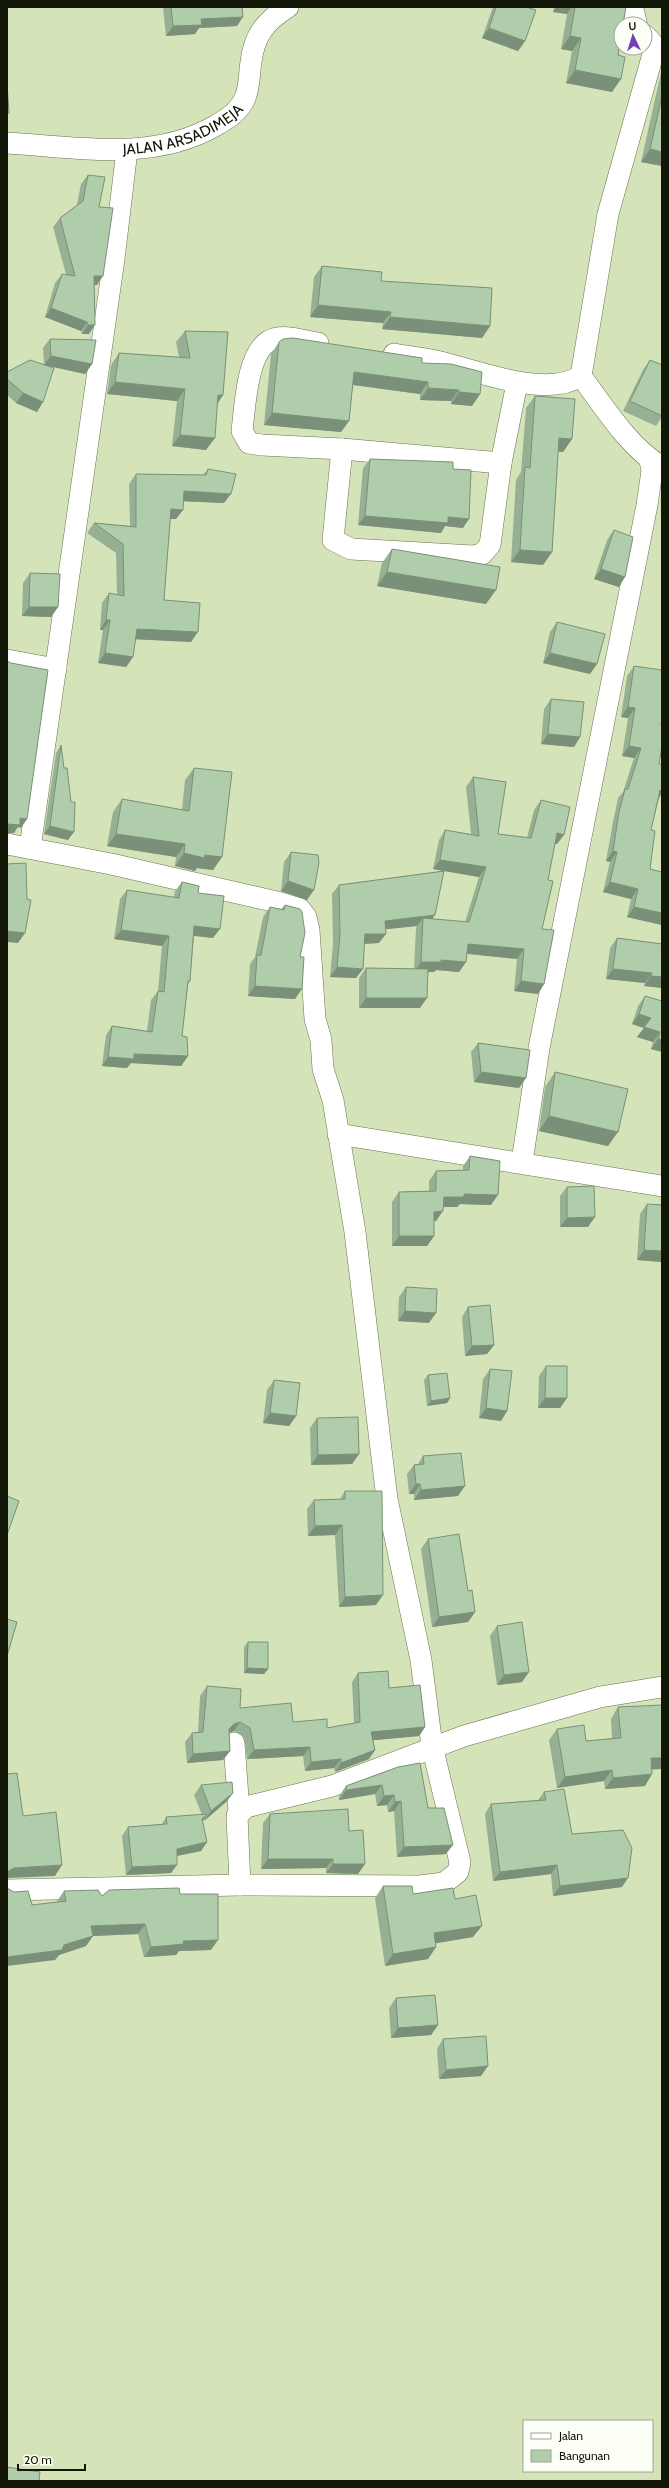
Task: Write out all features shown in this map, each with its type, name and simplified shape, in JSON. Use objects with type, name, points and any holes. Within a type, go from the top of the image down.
[{"type":"street","name":"JALAN ARSADIMEJA","points":[[7,143],[127,150],[174,144],[198,136],[228,119],[238,110],[244,98],[257,37],[270,19],[288,7]]},
{"type":"street","points":[[522,1162],[539,1048],[556,969],[647,505],[652,471],[656,463],[603,406],[581,376],[608,214],[654,44]]},
{"type":"street","points":[[30,848],[114,259],[127,150]]},
{"type":"street","points":[[336,346],[285,338],[269,340],[260,350],[252,364],[242,431],[249,443],[342,449],[501,463]]},
{"type":"street","points":[[374,351],[436,361],[517,383],[567,383],[581,376]]},
{"type":"street","points":[[342,449],[333,540],[351,549],[473,556],[482,554],[490,545],[501,463],[517,383]]},
{"type":"street","points":[[7,660],[56,669]]},
{"type":"street","points":[[7,844],[281,902],[300,909],[306,917],[309,930],[316,1019],[321,1040],[323,1069],[333,1100],[338,1134],[345,1163],[346,1185],[355,1232],[387,1499],[421,1660],[432,1746],[458,1852],[458,1872],[452,1878],[444,1883],[420,1886],[240,1885],[7,1890]]},
{"type":"street","points":[[338,1134],[522,1162],[662,1186]]},
{"type":"street","points":[[239,1811],[246,1807],[332,1786],[432,1746],[600,1698],[662,1687]]},
{"type":"street","points":[[234,1743],[239,1811],[236,1828],[240,1885]]},
{"type":"building","points":[[171,7],[242,7],[243,17],[201,19],[202,25],[173,26]]},
{"type":"building","points":[[496,7],[526,7],[536,10],[525,41],[489,28]]},
{"type":"building","points":[[575,7],[626,7],[624,16],[613,16],[613,56],[625,57],[621,79],[575,70],[581,38],[570,36]]},
{"type":"building","points":[[7,84],[9,113],[7,113]]},
{"type":"building","points":[[662,96],[662,152],[650,149]]},
{"type":"building","points":[[88,175],[105,177],[99,207],[113,208],[103,276],[94,276],[95,325],[88,325],[87,322],[51,308],[62,274],[75,276],[60,218],[83,201]]},
{"type":"building","points":[[322,266],[382,272],[381,281],[492,288],[490,326],[390,317],[391,312],[318,305]]},
{"type":"building","points":[[185,331],[228,332],[223,395],[218,395],[215,438],[180,435],[185,389],[115,382],[119,353],[190,358]]},
{"type":"building","points":[[293,338],[422,358],[422,363],[451,364],[482,372],[480,394],[459,392],[459,390],[428,388],[428,382],[354,372],[349,421],[272,413],[279,342],[283,339]]},
{"type":"building","points":[[50,339],[96,340],[92,364],[51,356]]},
{"type":"building","points":[[30,360],[54,368],[43,402],[23,393],[7,379],[7,372]]},
{"type":"building","points":[[650,360],[662,365],[662,416],[630,401]]},
{"type":"building","points":[[535,396],[575,399],[572,439],[559,438],[552,552],[520,550],[525,467],[530,468]]},
{"type":"building","points":[[370,459],[453,462],[453,469],[471,470],[469,519],[448,517],[448,523],[365,516]]},
{"type":"building","points":[[208,469],[236,474],[231,494],[184,491],[183,510],[171,509],[164,600],[200,603],[198,632],[137,629],[133,657],[105,653],[110,620],[106,620],[109,593],[124,596],[123,544],[94,523],[136,527],[136,474],[206,475]]},
{"type":"building","points":[[614,530],[633,537],[625,577],[601,569]]},
{"type":"building","points":[[392,549],[500,567],[496,590],[387,572]]},
{"type":"building","points":[[30,573],[60,574],[58,607],[29,607]]},
{"type":"building","points":[[557,622],[605,634],[597,664],[550,653]]},
{"type":"building","points":[[7,661],[48,670],[27,819],[20,818],[20,825],[7,824]]},
{"type":"building","points":[[634,666],[662,670],[662,746],[659,764],[662,765],[662,791],[660,790],[651,830],[655,831],[650,869],[662,872],[662,913],[634,907],[638,889],[610,882],[617,852],[613,851],[619,812],[625,789],[628,789],[641,748],[629,746],[635,708],[628,707]]},
{"type":"building","points":[[551,699],[584,702],[580,737],[548,734]]},
{"type":"building","points":[[61,745],[64,768],[67,768],[71,802],[75,802],[74,832],[50,826]]},
{"type":"building","points":[[194,768],[232,772],[222,857],[205,855],[204,858],[184,853],[185,844],[116,834],[122,799],[189,811]]},
{"type":"building","points":[[473,777],[506,782],[498,834],[531,838],[541,800],[570,807],[564,835],[557,833],[548,880],[553,881],[542,929],[554,930],[544,984],[521,981],[524,949],[468,944],[466,962],[441,960],[441,962],[421,962],[423,918],[469,922],[486,867],[440,860],[445,830],[479,836]]},
{"type":"building","points":[[291,852],[318,855],[319,862],[314,890],[288,881]]},
{"type":"building","points":[[26,863],[27,899],[31,900],[25,933],[7,931],[7,864]]},
{"type":"building","points":[[444,871],[435,915],[385,921],[386,934],[365,934],[363,969],[337,967],[340,935],[339,885]]},
{"type":"building","points":[[182,882],[199,886],[198,893],[224,896],[220,929],[194,926],[190,981],[188,981],[182,1036],[187,1037],[188,1056],[134,1054],[134,1059],[108,1057],[112,1026],[152,1032],[158,991],[164,992],[169,936],[121,930],[127,890],[179,898]]},
{"type":"building","points":[[285,905],[300,909],[302,912],[305,933],[300,957],[304,957],[302,989],[255,986],[257,955],[261,955],[270,907],[284,910]]},
{"type":"building","points":[[617,938],[662,944],[662,977],[651,976],[652,973],[613,969]]},
{"type":"building","points":[[366,968],[428,969],[427,998],[366,998]]},
{"type":"building","points":[[645,996],[662,1001],[662,1040],[658,1039],[660,1032],[644,1027],[651,1018],[639,1014]]},
{"type":"building","points":[[478,1043],[530,1050],[526,1078],[481,1072]]},
{"type":"building","points":[[555,1072],[628,1089],[618,1132],[549,1116]]},
{"type":"building","points":[[470,1156],[500,1161],[498,1195],[464,1194],[464,1197],[444,1197],[443,1211],[434,1212],[434,1236],[399,1236],[399,1192],[436,1191],[436,1171],[469,1170]]},
{"type":"building","points":[[594,1186],[595,1217],[567,1218],[567,1187]]},
{"type":"building","points":[[647,1204],[662,1205],[662,1251],[644,1250]]},
{"type":"building","points":[[406,1287],[437,1289],[436,1313],[405,1311]]},
{"type":"building","points":[[490,1305],[494,1345],[472,1346],[468,1307]]},
{"type":"building","points":[[546,1366],[567,1366],[567,1398],[545,1398]]},
{"type":"building","points":[[490,1369],[512,1371],[507,1411],[486,1408]]},
{"type":"building","points":[[447,1373],[450,1398],[431,1401],[428,1375]]},
{"type":"building","points":[[274,1380],[300,1383],[296,1416],[270,1413]]},
{"type":"building","points":[[358,1417],[359,1454],[318,1455],[317,1418]]},
{"type":"building","points":[[461,1453],[465,1486],[421,1490],[420,1484],[416,1484],[414,1465],[424,1464],[423,1456]]},
{"type":"building","points":[[345,1491],[382,1491],[383,1595],[345,1597],[342,1525],[315,1526],[314,1500],[345,1499]]},
{"type":"building","points":[[7,1496],[19,1501],[7,1535]]},
{"type":"building","points":[[459,1534],[468,1591],[472,1590],[475,1612],[439,1617],[428,1539]]},
{"type":"building","points":[[7,1619],[17,1622],[7,1656]]},
{"type":"building","points":[[522,1622],[529,1672],[504,1675],[497,1626]]},
{"type":"building","points":[[248,1642],[268,1642],[268,1669],[247,1668]]},
{"type":"building","points":[[388,1671],[389,1688],[420,1685],[425,1727],[371,1732],[375,1750],[341,1763],[341,1759],[311,1762],[310,1747],[254,1750],[250,1728],[240,1722],[234,1724],[229,1729],[230,1751],[193,1754],[192,1733],[203,1732],[207,1686],[241,1689],[240,1708],[291,1703],[293,1722],[327,1719],[327,1728],[360,1722],[358,1673]]},
{"type":"building","points":[[662,1705],[662,1758],[651,1758],[652,1774],[613,1778],[612,1770],[565,1777],[557,1729],[584,1725],[586,1741],[621,1738],[618,1707]]},
{"type":"building","points":[[420,1763],[428,1808],[444,1808],[453,1845],[404,1847],[401,1801],[395,1802],[394,1795],[384,1796],[382,1785],[346,1790],[346,1786],[398,1767]]},
{"type":"building","points":[[17,1773],[23,1816],[56,1812],[62,1865],[14,1868],[7,1872],[7,1774]]},
{"type":"building","points":[[232,1782],[233,1793],[211,1811],[201,1785]]},
{"type":"building","points":[[564,1789],[572,1834],[623,1830],[632,1848],[628,1878],[560,1886],[557,1865],[500,1872],[491,1804],[546,1800],[544,1792]]},
{"type":"building","points":[[348,1809],[349,1831],[363,1830],[365,1864],[333,1864],[333,1859],[268,1859],[270,1814]]},
{"type":"building","points":[[207,1814],[202,1819],[207,1842],[177,1849],[177,1865],[132,1867],[128,1827],[167,1824],[166,1817]]},
{"type":"building","points":[[383,1886],[412,1886],[413,1894],[453,1888],[455,1899],[476,1895],[482,1926],[434,1933],[436,1947],[393,1954]]},
{"type":"building","points":[[7,1888],[14,1892],[28,1891],[32,1905],[66,1901],[64,1891],[98,1890],[102,1896],[109,1890],[179,1888],[180,1894],[218,1894],[218,1940],[183,1941],[184,1944],[151,1947],[145,1924],[91,1926],[93,1936],[64,1945],[62,1950],[7,1957]]},
{"type":"building","points":[[435,1995],[438,2025],[398,2028],[396,1998]]},
{"type":"building","points":[[486,2036],[488,2066],[446,2070],[443,2039]]},
{"type":"building","points":[[7,2467],[40,2472],[39,2481],[7,2481]]}]
